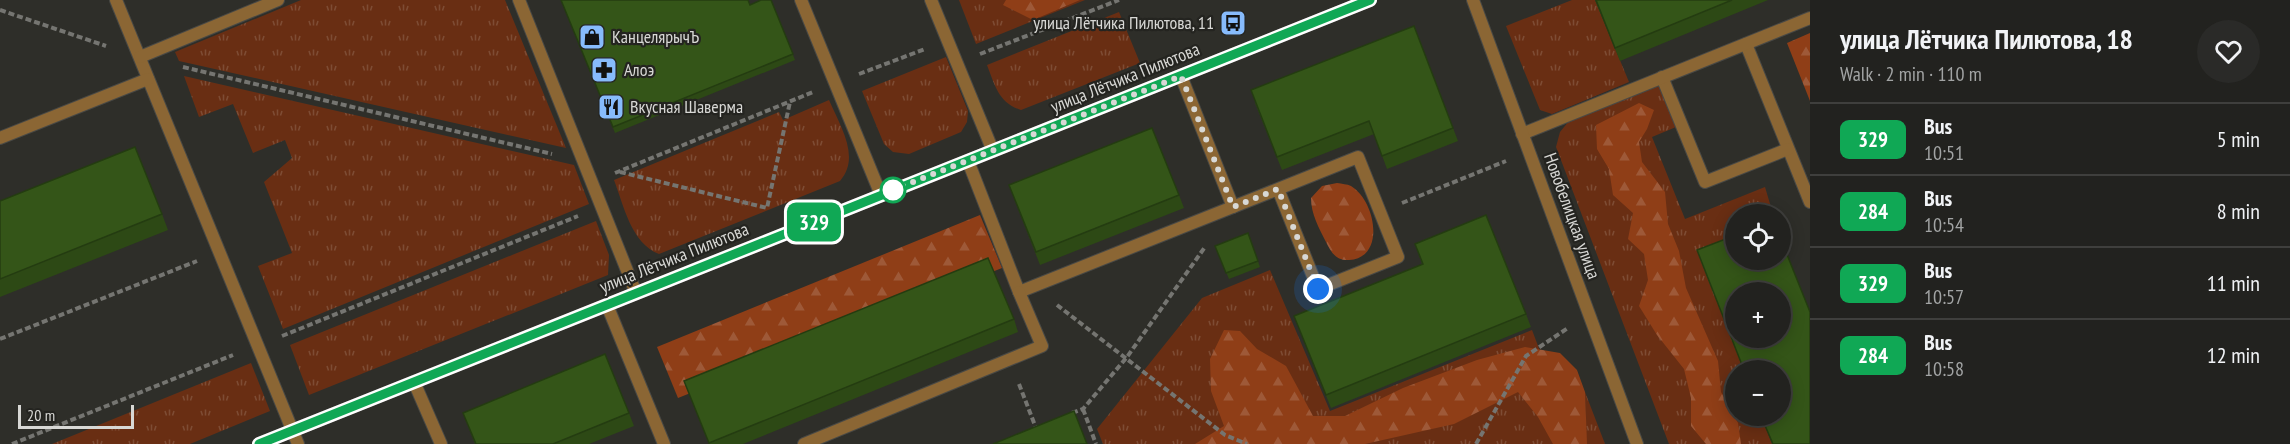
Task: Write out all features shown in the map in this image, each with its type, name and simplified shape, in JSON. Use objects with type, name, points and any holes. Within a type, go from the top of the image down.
[{"type":"street","points":[[116,0],[298,444]]},
{"type":"street","points":[[140,57],[278,0]]},
{"type":"street","points":[[519,0],[636,293]]},
{"type":"street","points":[[801,0],[881,195]]},
{"type":"street","points":[[931,0],[993,151]]},
{"type":"street","name":"улица Лётчика Пилютова","points":[[259,444],[1370,0]]},
{"type":"street","name":"Новобелицкая улица","points":[[1473,0],[1637,444]]},
{"type":"street","points":[[1522,134],[1810,18]]},
{"type":"street","points":[[1746,44],[1810,202]]},
{"type":"street","points":[[1181,76],[1233,207]]},
{"type":"street","points":[[1662,77],[1705,182],[1788,148]]},
{"type":"street","points":[[0,138],[148,79]]},
{"type":"street","points":[[1019,292],[1358,157],[1398,257],[1318,289],[1278,189]]},
{"type":"street","points":[[804,444],[1042,346],[968,161]]},
{"type":"street","points":[[607,305],[664,444]]},
{"type":"street","points":[[414,382],[441,444]]},
{"type":"path","points":[[974,56],[1119,0]]},
{"type":"path","points":[[0,10],[140,57],[559,156]]},
{"type":"path","points":[[835,83],[948,40]]},
{"type":"path","points":[[600,207],[612,174],[817,90]]},
{"type":"path","points":[[620,171],[767,208],[790,102]]},
{"type":"path","points":[[1394,206],[1529,152]]},
{"type":"path","points":[[279,337],[581,215]]},
{"type":"path","points":[[1064,416],[1083,409],[1127,357],[1207,244]]},
{"type":"path","points":[[0,339],[208,256]]},
{"type":"path","points":[[1033,287],[1127,357],[1225,435],[1247,444]]},
{"type":"path","points":[[1476,444],[1526,356],[1589,315]]},
{"type":"path","points":[[12,444],[238,353]]},
{"type":"path","points":[[1009,359],[1036,428]]},
{"type":"path","points":[[1083,409],[1096,444]]},
{"type":"path","points":[[1026,432],[1046,424]]},
{"type":"green space","points":[[301,0],[505,0],[566,148],[179,61],[175,52]]},
{"type":"green space","points":[[959,0],[1085,0],[976,44]]},
{"type":"green space","points":[[1006,0],[1080,0],[1033,20],[1003,5]]},
{"type":"green space","points":[[1572,0],[1595,0],[1629,82],[1552,114],[1540,110],[1506,26]]},
{"type":"green space","points":[[1119,12],[1140,63],[1021,110],[1008,103],[999,93],[987,65]]},
{"type":"green space","points":[[1810,33],[1810,101],[1787,43]]},
{"type":"green space","points":[[946,57],[968,111],[967,122],[961,132],[909,154],[893,152],[884,144],[862,91]]},
{"type":"green space","points":[[184,76],[574,165],[589,204],[283,329],[258,266],[292,253],[264,182],[292,158],[285,140],[253,153],[233,104],[199,117]]},
{"type":"green space","points":[[1659,84],[1676,127],[1652,137],[1685,219],[1765,187],[1770,204],[1725,204],[1725,254],[1702,263],[1725,322],[1725,348],[1735,348],[1740,360],[1725,360],[1725,426],[1765,426],[1772,444],[1669,444],[1556,147],[1560,132],[1569,121]]},
{"type":"green space","points":[[829,100],[843,131],[849,152],[846,172],[840,181],[659,254],[649,249],[635,233],[614,180],[779,112],[783,120]]},
{"type":"green space","points":[[1639,103],[1654,110],[1639,142],[1642,162],[1665,192],[1668,224],[1679,251],[1686,288],[1718,361],[1721,392],[1725,399],[1725,426],[1738,426],[1741,444],[1706,444],[1691,426],[1691,398],[1684,369],[1657,335],[1639,306],[1648,280],[1644,254],[1628,239],[1633,213],[1613,195],[1609,169],[1597,149],[1596,125]]},
{"type":"green space","points":[[1337,183],[1351,186],[1360,193],[1371,215],[1372,240],[1368,250],[1361,257],[1349,260],[1334,255],[1316,221],[1311,204],[1311,198],[1322,186]]},
{"type":"green space","points":[[980,215],[1002,268],[678,398],[657,347]]},
{"type":"green space","points":[[596,221],[609,255],[608,275],[309,395],[290,345]]},
{"type":"green space","points":[[1270,270],[1330,411],[1532,330],[1575,444],[1103,444],[1097,429],[1202,298]]},
{"type":"green space","points":[[1224,330],[1240,331],[1257,349],[1286,366],[1313,416],[1345,416],[1403,388],[1477,360],[1525,347],[1560,353],[1577,370],[1585,392],[1587,444],[1553,444],[1538,417],[1518,392],[1454,424],[1365,444],[1195,444],[1224,426],[1211,391],[1210,359]]},
{"type":"green space","points":[[251,363],[270,411],[190,444],[52,444]]},
{"type":"green space","points":[[1585,392],[1605,444],[1587,444],[1586,442]]},
{"type":"building","points":[[561,0],[748,0],[750,5],[761,0],[771,0],[793,54],[613,127]]},
{"type":"building","points":[[1596,0],[1732,0],[1615,48]]},
{"type":"building","points":[[1414,26],[1453,128],[1382,156],[1369,121],[1277,157],[1251,90]]},
{"type":"building","points":[[1152,128],[1179,195],[1036,252],[1009,185]]},
{"type":"building","points":[[135,147],[162,214],[0,279],[0,201]]},
{"type":"building","points":[[1486,215],[1526,314],[1326,395],[1294,316],[1423,264],[1415,244]]},
{"type":"building","points":[[1248,233],[1258,261],[1226,273],[1215,246]]},
{"type":"building","points":[[1725,239],[1725,270],[1791,270],[1791,264],[1810,312],[1810,444],[1773,444],[1765,426],[1791,426],[1791,360],[1740,360],[1735,348],[1791,348],[1791,282],[1725,282],[1725,321],[1697,250]]},
{"type":"building","points":[[988,258],[1014,319],[709,443],[684,381]]},
{"type":"building","points":[[605,354],[629,413],[553,444],[476,444],[463,413]]},
{"type":"building","points":[[1074,411],[1087,444],[993,444]]},
{"type":"bus line","name":"329","points":[[259,444],[1370,0]]},
{"type":"place","name":"улица Лётчика Пилютова, 11","points":[[1233,23]]},
{"type":"place","name":"КанцелярычЪ","points":[[592,37]]},
{"type":"place","name":"Алоэ","points":[[604,70]]},
{"type":"place","name":"Вкусная Шаверма","points":[[611,107]]},
{"type":"route","points":[[893,190],[1181,76],[1233,207],[1278,189],[1318,289]]}]
